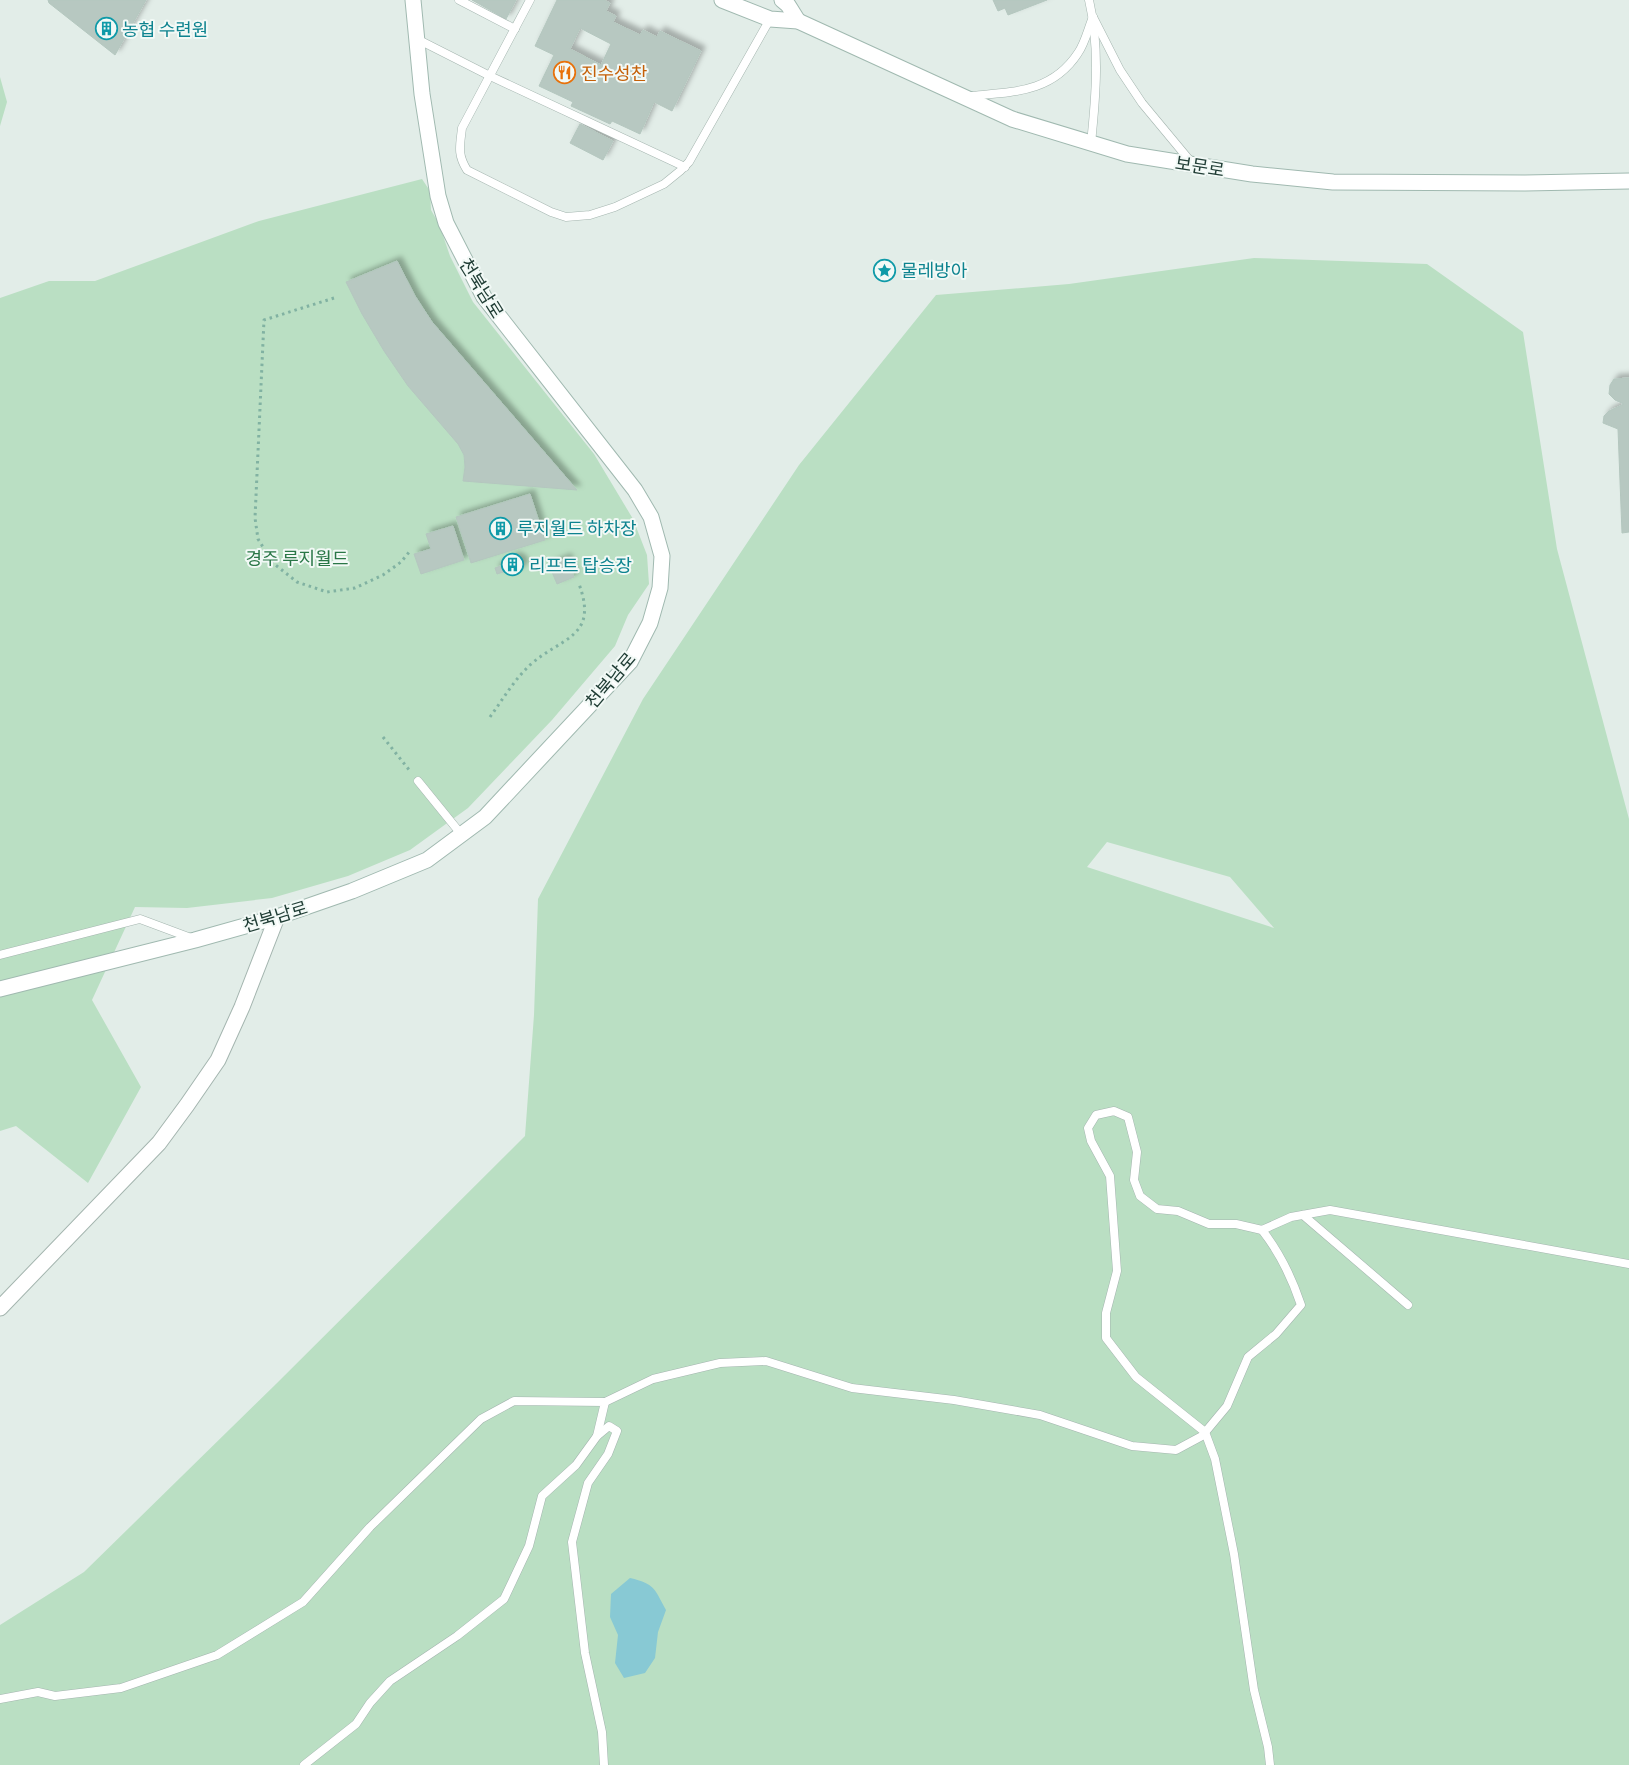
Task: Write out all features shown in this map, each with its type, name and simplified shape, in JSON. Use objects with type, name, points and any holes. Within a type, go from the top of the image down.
[{"type":"main road","name":"천북남로","points":[[0,990],[277,917],[352,891],[427,860],[485,817],[630,662],[650,623],[660,588],[662,556],[651,517],[635,490],[484,297],[446,224],[438,196],[422,94],[413,0]]},
{"type":"main road","name":"보문로","points":[[722,0],[770,19],[798,21],[1012,119],[1127,154],[1252,174],[1333,182],[1525,183],[1629,181]]},
{"type":"main road","name":"보문로","points":[[782,0],[788,5],[798,21]]},
{"type":"main road","points":[[0,1308],[159,1143],[187,1105],[218,1060],[242,1007],[277,917]]},
{"type":"lane","points":[[459,0],[515,29]]},
{"type":"lane","points":[[530,0],[462,128],[459,150],[461,160],[467,170],[551,212],[566,217],[590,215],[616,207],[664,184],[685,167],[770,19]]},
{"type":"lane","points":[[1089,0],[1096,47],[1096,98],[1090,143]]},
{"type":"lane","points":[[963,96],[1022,92],[1048,81],[1067,67],[1079,52],[1093,17]]},
{"type":"lane","points":[[1093,17],[1120,70],[1142,103],[1193,164]]},
{"type":"lane","points":[[417,39],[490,76],[685,167]]},
{"type":"lane","points":[[418,781],[462,834]]},
{"type":"lane","points":[[0,954],[140,919],[195,940]]},
{"type":"lane","points":[[1270,1765],[1268,1747],[1254,1690],[1234,1554],[1214,1459],[1205,1432],[1136,1377],[1106,1338],[1106,1313],[1117,1271],[1110,1176],[1091,1140],[1088,1128],[1096,1115],[1114,1111],[1128,1118],[1137,1152],[1134,1180],[1140,1196],[1157,1209],[1178,1211],[1209,1224],[1236,1224],[1262,1230],[1291,1217],[1330,1210],[1629,1264]]},
{"type":"lane","points":[[1303,1215],[1408,1305]]},
{"type":"lane","points":[[0,1699],[38,1692],[55,1696],[120,1688],[217,1655],[303,1602],[370,1527],[481,1419],[514,1401],[605,1402],[653,1379],[720,1363],[766,1361],[852,1388],[954,1400],[1040,1415],[1132,1446],[1176,1450],[1202,1436],[1227,1406],[1248,1357],[1276,1334],[1301,1305],[1292,1279],[1275,1246],[1262,1230]]},
{"type":"lane","points":[[597,1436],[605,1402]]},
{"type":"lane","points":[[304,1765],[356,1724],[370,1703],[390,1680],[457,1636],[504,1599],[529,1546],[542,1496],[576,1465],[597,1436],[609,1426],[617,1432],[608,1454],[588,1483],[572,1542],[585,1653],[602,1732],[604,1765]]},
{"type":"path","points":[[334,298],[264,320],[255,518],[258,540],[273,563],[297,582],[327,592],[355,588],[383,575],[401,562],[410,551]]},
{"type":"path","points":[[490,717],[518,677],[532,664],[564,643],[580,629],[586,611],[579,584]]},
{"type":"path","points":[[383,737],[418,781]]},
{"type":"green space","points":[[0,77],[7,102],[0,126]]},
{"type":"green space","name":"경주 루지월드","points":[[422,179],[430,191],[431,210],[439,224],[450,256],[473,302],[594,454],[633,519],[647,555],[649,584],[628,615],[615,646],[552,720],[468,808],[410,850],[348,876],[272,898],[187,908],[135,907],[92,1000],[141,1087],[88,1183],[16,1126],[0,1131],[0,298],[49,281],[95,281],[259,221]]},
{"type":"green space","points":[[1254,258],[1427,264],[1523,332],[1557,549],[1629,819],[1629,1765],[0,1765],[0,1625],[84,1572],[525,1136],[534,1015],[538,899],[643,699],[799,465],[936,295],[1069,284]],"holes":[[[1107,842],[1230,877],[1274,928],[1087,867]]]},
{"type":"water","points":[[630,1578],[644,1582],[653,1588],[666,1610],[658,1632],[655,1658],[645,1673],[624,1678],[615,1663],[618,1635],[610,1617],[611,1594]]},
{"type":"building","name":"농협 수련원","points":[[48,0],[146,0],[115,55],[49,3]]},
{"type":"building","points":[[472,0],[516,0],[506,19]]},
{"type":"building","points":[[557,0],[604,0],[610,3],[606,11],[616,16],[613,22],[640,35],[643,30],[657,37],[660,31],[701,51],[672,111],[654,102],[640,134],[612,121],[610,124],[571,106],[573,102],[539,86],[554,55],[535,46]],"holes":[[[580,28],[611,44],[601,65],[570,49]]]},
{"type":"building","points":[[993,0],[1047,0],[1008,15],[1005,8],[998,11]]},
{"type":"building","points":[[580,124],[613,141],[603,160],[570,143]]},
{"type":"building","points":[[397,261],[415,296],[432,322],[577,490],[463,481],[464,455],[458,444],[408,386],[384,351],[346,282]]},
{"type":"building","points":[[1629,378],[1629,532],[1622,533],[1618,429],[1603,423],[1604,416],[1609,411],[1624,404],[1615,400],[1609,394],[1610,385],[1614,379]]},
{"type":"building","name":"루지월드 하차장","points":[[530,494],[545,540],[471,563],[456,517]]},
{"type":"building","points":[[453,526],[464,560],[421,574],[414,554],[431,549],[426,534]]},
{"type":"building","name":"리프트 탑승장","points":[[516,557],[523,562],[523,567],[520,570],[516,572],[510,570],[497,574],[495,568],[508,563],[511,558]]},
{"type":"building","points":[[567,558],[574,577],[557,584],[549,565]]},
{"type":"place","name":"농협 수련원","points":[[106,29]]},
{"type":"place","name":"진수성찬","points":[[565,73]]},
{"type":"place","name":"물레방아","points":[[885,270]]},
{"type":"place","name":"루지월드 하차장","points":[[501,528]]},
{"type":"place","name":"리프트 탑승장","points":[[513,565]]}]
